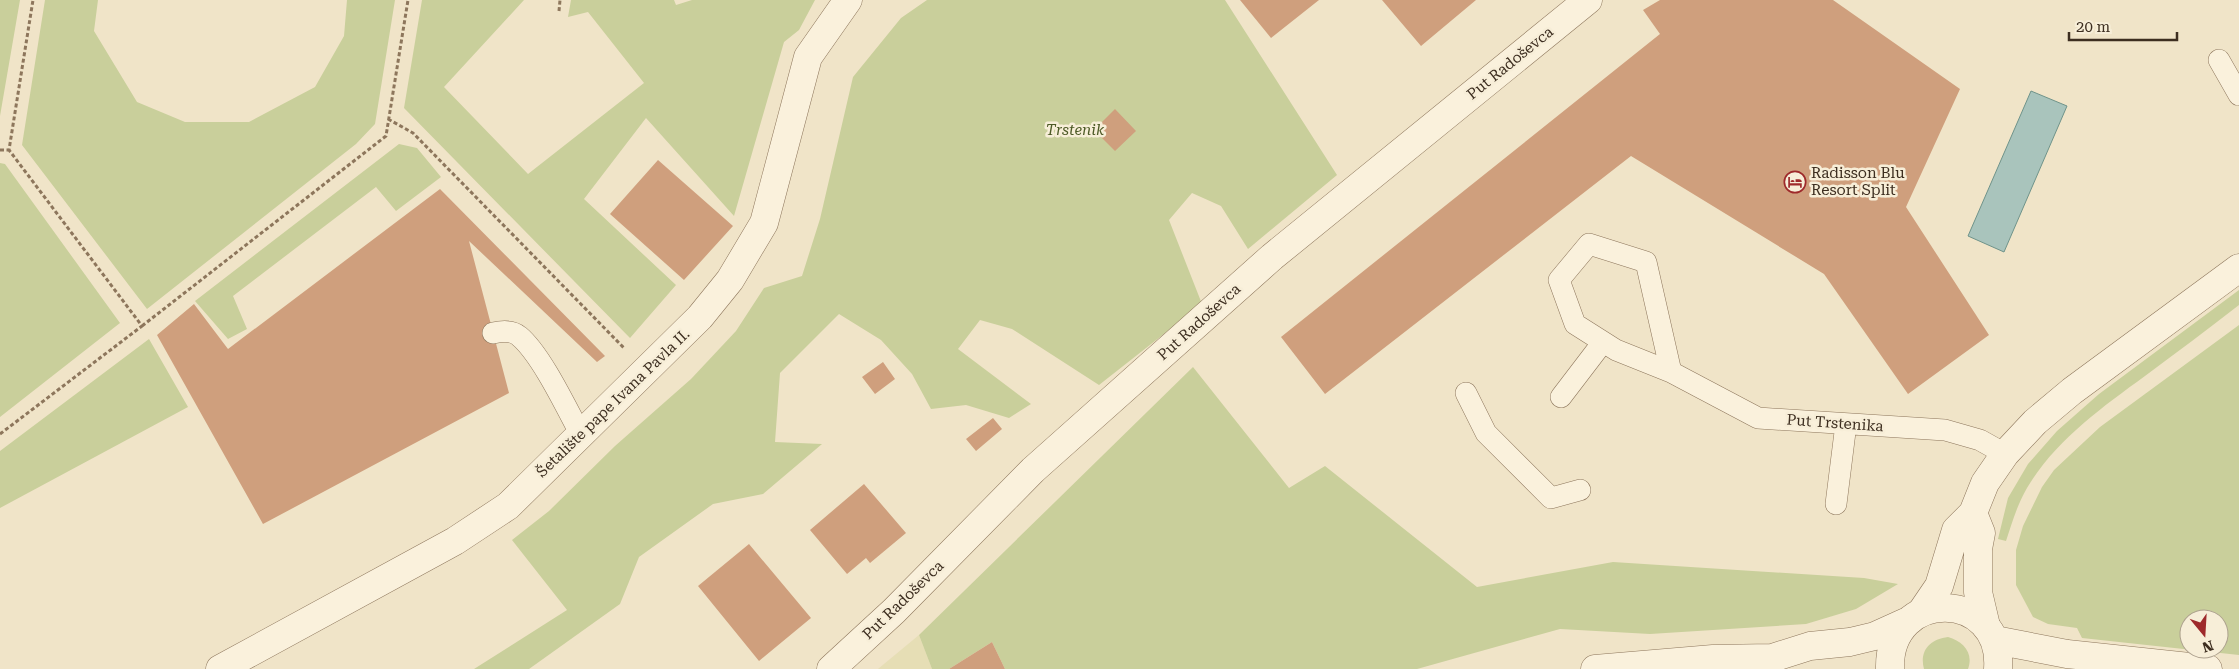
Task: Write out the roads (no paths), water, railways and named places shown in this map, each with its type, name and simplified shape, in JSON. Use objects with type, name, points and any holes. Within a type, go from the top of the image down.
[{"type":"street","name":"Šetalište pape Ivana Pavla II.","points":[[220,669],[456,541],[508,506],[700,317],[730,280],[764,223],[808,58],[848,0]]},
{"type":"street","name":"Put Radoševca","points":[[831,669],[894,611],[1033,470],[1272,257],[1588,0]]},
{"type":"street","points":[[1890,669],[1890,655],[1895,637],[1939,586],[1956,530],[1972,512],[1985,483],[2005,454],[2035,422],[2072,391],[2239,268]]},
{"type":"street","points":[[1972,512],[1981,533],[1978,550],[1978,592],[1999,656],[1998,669]]},
{"type":"street","points":[[1595,669],[1713,659],[1772,658],[1810,646],[1850,642],[1875,636],[1940,607],[1959,609],[1974,615],[1990,633],[2068,654],[2208,669]]},
{"type":"street","points":[[1772,658],[1803,669]]},
{"type":"lane","points":[[2219,60],[2239,96]]},
{"type":"lane","name":"Put Trstenika","points":[[1671,372],[1646,262],[1589,244],[1559,280],[1575,324],[1616,350],[1671,372],[1758,418],[1945,430],[1980,440],[2005,454]]},
{"type":"lane","points":[[494,333],[508,331],[519,335],[533,352],[581,435]]},
{"type":"lane","points":[[1561,398],[1603,342]]},
{"type":"lane","points":[[1466,394],[1486,433],[1551,498],[1580,490]]},
{"type":"lane","points":[[1836,504],[1846,424]]},
{"type":"water","points":[[2031,91],[2067,106],[2004,252],[1968,236]]},
{"type":"place","name":"Radisson Blu Resort Split","points":[[1795,182]]},
{"type":"park label","name":"Trstenik","points":[[1075,130]]}]
